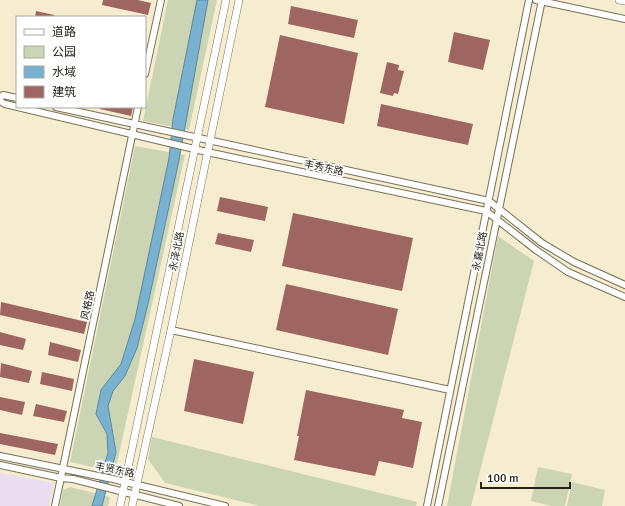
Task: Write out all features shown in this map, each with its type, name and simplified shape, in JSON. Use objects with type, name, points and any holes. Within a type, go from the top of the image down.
[{"type":"main road","name":"永泽北路","points":[[120,506],[226,0]]},
{"type":"main road","name":"永泽北路","points":[[132,506],[171,330],[206,152],[239,0]]},
{"type":"street","points":[[146,69],[161,0]]},
{"type":"street","name":"永嘉北路","points":[[427,506],[529,0]]},
{"type":"street","points":[[540,0],[625,19]]},
{"type":"street","name":"永嘉北路","points":[[438,506],[540,0]]},
{"type":"street","name":"丰秀东路","points":[[16,98],[3,95],[0,99],[5,104],[16,107]]},
{"type":"street","name":"丰秀东路","points":[[22,108],[206,152],[486,211],[536,250],[568,272],[625,296]]},
{"type":"street","name":"丰秀东路","points":[[61,108],[489,201],[542,243],[574,262],[625,286]]},
{"type":"street","name":"风格路","points":[[55,506],[64,469],[138,108]]},
{"type":"street","points":[[171,330],[450,390]]},
{"type":"street","name":"丰贤东路","points":[[0,456],[137,484],[225,506]]},
{"type":"street","name":"丰贤东路","points":[[0,465],[61,478],[73,479],[179,506]]},
{"type":"shaded area","points":[[0,473],[54,483],[49,506],[0,506]]},
{"type":"green space","points":[[168,0],[217,0],[189,130],[143,121]]},
{"type":"green space","points":[[135,146],[185,155],[115,472],[70,462]]},
{"type":"green space","points":[[498,236],[534,261],[471,506],[447,506]]},
{"type":"green space","points":[[152,437],[417,502],[416,506],[260,506],[165,483],[148,459]]},
{"type":"green space","points":[[538,467],[572,474],[565,506],[552,506],[531,501]]},
{"type":"green space","points":[[572,482],[605,490],[602,506],[567,506]]},
{"type":"green space","points":[[70,487],[110,497],[108,506],[60,506],[63,490]]},
{"type":"water","points":[[197,0],[208,0],[179,160],[137,348],[125,376],[113,391],[108,406],[116,452],[102,506],[92,506],[108,453],[107,434],[96,414],[101,390],[121,364],[135,319],[169,158],[173,119]]},
{"type":"building","points":[[103,0],[138,0],[151,3],[148,15],[102,5]]},
{"type":"building","points":[[291,6],[358,20],[354,38],[288,24]]},
{"type":"building","points":[[36,11],[54,15],[54,16],[35,16]]},
{"type":"building","points":[[454,32],[490,40],[483,70],[448,62]]},
{"type":"building","points":[[280,35],[358,53],[344,124],[265,107]]},
{"type":"building","points":[[387,62],[399,65],[398,70],[404,71],[398,94],[394,93],[393,96],[380,93]]},
{"type":"building","points":[[381,104],[473,124],[468,145],[377,126]]},
{"type":"building","points":[[100,108],[133,108],[131,116]]},
{"type":"building","points":[[220,197],[268,207],[265,221],[217,211]]},
{"type":"building","points":[[293,213],[413,238],[402,291],[282,266]]},
{"type":"building","points":[[218,233],[254,240],[251,252],[215,244]]},
{"type":"building","points":[[286,284],[398,309],[388,355],[276,330]]},
{"type":"building","points":[[1,302],[87,322],[84,334],[0,315]]},
{"type":"building","points":[[0,332],[26,339],[23,350],[0,345]]},
{"type":"building","points":[[50,342],[81,350],[78,362],[48,355]]},
{"type":"building","points":[[194,359],[254,372],[243,424],[184,411]]},
{"type":"building","points":[[1,363],[32,371],[29,383],[0,377]]},
{"type":"building","points":[[42,372],[74,379],[72,391],[40,384]]},
{"type":"building","points":[[306,390],[404,410],[402,418],[422,422],[413,468],[379,461],[375,476],[294,460]]},
{"type":"building","points":[[0,397],[25,402],[22,415],[0,410]]},
{"type":"building","points":[[36,404],[67,411],[64,422],[33,416]]},
{"type":"building","points":[[0,433],[58,444],[55,455],[0,444]]}]
